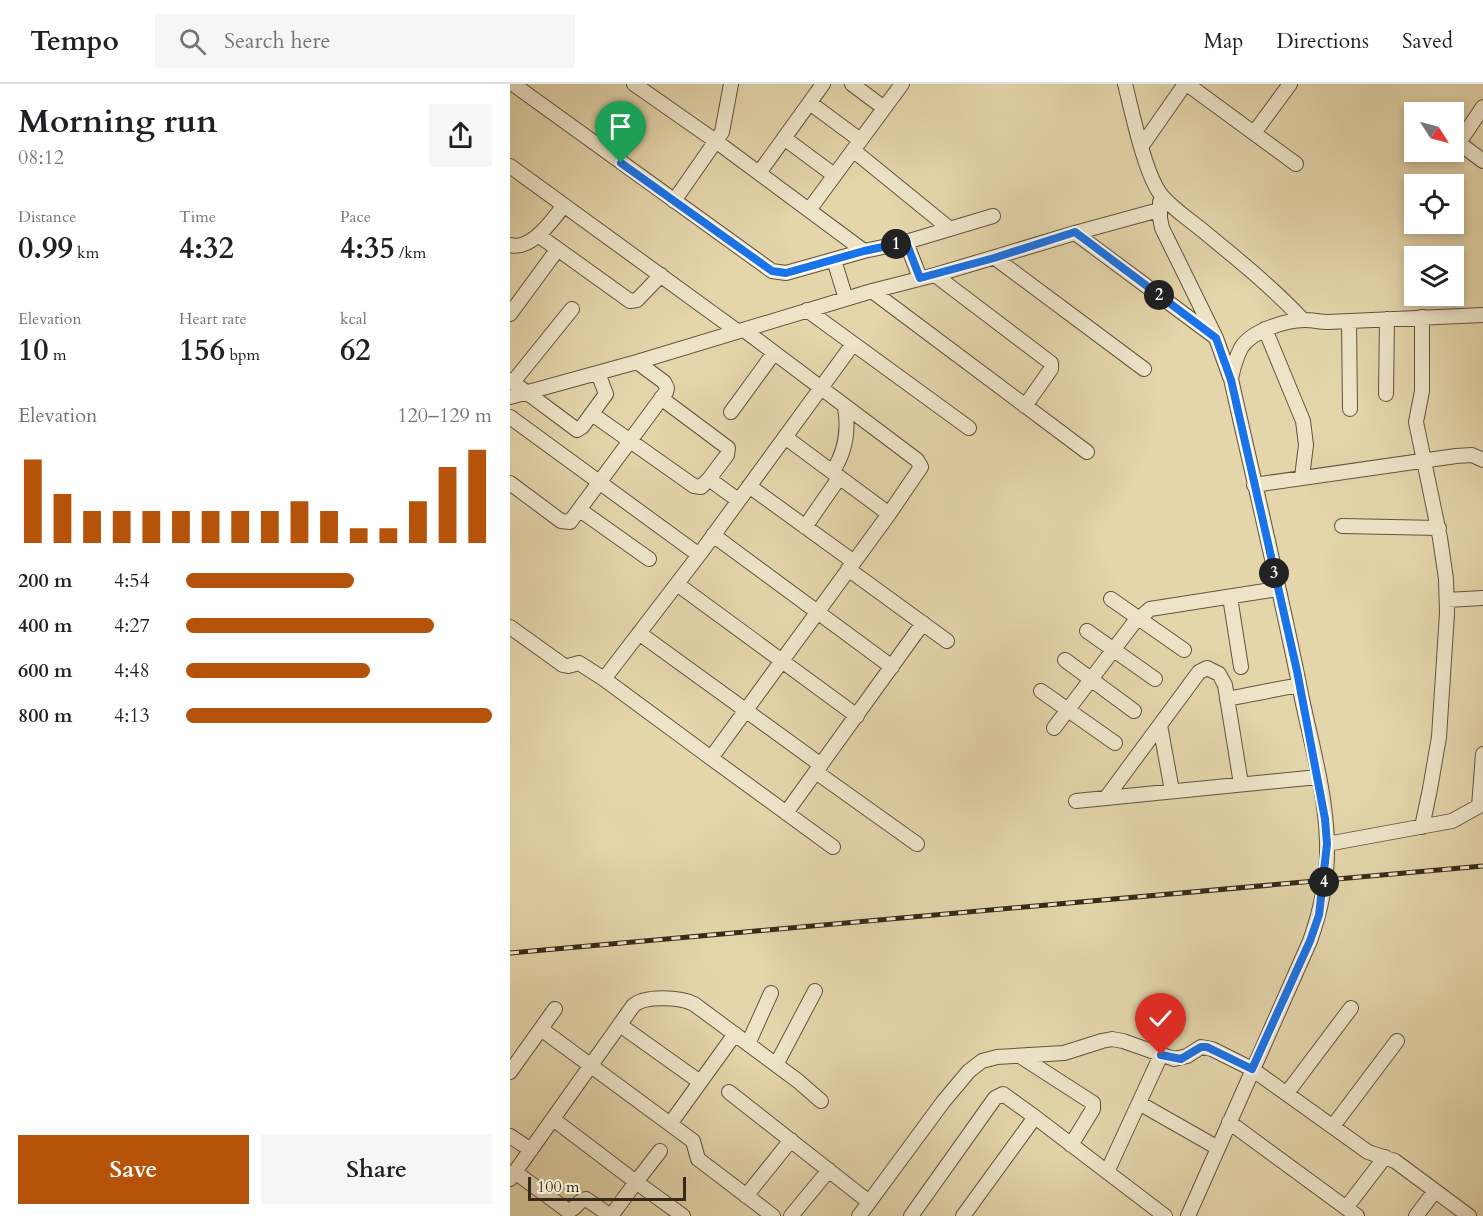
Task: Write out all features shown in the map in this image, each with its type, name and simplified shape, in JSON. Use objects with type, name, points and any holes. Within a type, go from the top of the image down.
[{"type":"street","points":[[674,201],[717,142],[726,120],[731,84]]},
{"type":"street","points":[[759,172],[823,84]]},
{"type":"street","points":[[852,84],[884,108]]},
{"type":"street","points":[[809,210],[902,84]]},
{"type":"street","points":[[1125,84],[1141,147],[1160,203],[1162,228],[1216,338],[1231,380],[1299,685],[1318,777],[1327,844],[1323,896],[1310,941],[1188,1216]]},
{"type":"street","points":[[1141,147],[1186,84],[1296,164]]},
{"type":"street","points":[[1254,133],[1290,84]]},
{"type":"street","points":[[639,85],[864,251]]},
{"type":"street","points":[[513,87],[772,271],[786,273],[906,242],[993,216]]},
{"type":"street","points":[[810,103],[950,229]]},
{"type":"street","points":[[1482,112],[1460,141],[1463,146],[1483,160]]},
{"type":"street","points":[[784,138],[834,175]]},
{"type":"street","points":[[510,166],[774,353],[920,463],[920,470],[711,758]]},
{"type":"street","points":[[510,397],[637,362],[872,291],[994,258],[1160,203]]},
{"type":"street","points":[[1160,203],[1241,262],[1284,299],[1303,320]]},
{"type":"street","points":[[510,245],[519,246],[538,235],[564,205]]},
{"type":"street","points":[[1075,232],[1216,338]]},
{"type":"street","points":[[538,235],[630,301],[637,300],[661,275]]},
{"type":"street","points":[[906,242],[920,278]]},
{"type":"street","points":[[510,314],[557,250]]},
{"type":"street","points":[[994,258],[1144,369]]},
{"type":"street","points":[[834,260],[846,299]]},
{"type":"street","points":[[935,275],[1051,363],[1050,369],[1025,406]]},
{"type":"street","points":[[510,289],[523,297]]},
{"type":"street","points":[[872,291],[1087,452]]},
{"type":"street","points":[[572,309],[512,381],[577,430],[582,427],[606,394],[598,373]]},
{"type":"street","points":[[807,310],[969,428]]},
{"type":"street","points":[[1231,380],[1234,364],[1242,347],[1249,339],[1265,329],[1303,320],[1328,322],[1483,315]]},
{"type":"street","points":[[1422,317],[1422,391],[1416,422],[1438,528],[1447,600],[1439,736],[1431,789],[1422,827]]},
{"type":"street","points":[[1386,394],[1387,319]]},
{"type":"street","points":[[1349,321],[1350,409]]},
{"type":"street","points":[[1265,329],[1304,421],[1306,445],[1302,477]]},
{"type":"street","points":[[604,680],[699,555],[853,344]]},
{"type":"street","points":[[731,412],[774,353]]},
{"type":"street","points":[[510,483],[561,521],[570,522],[666,392],[666,385],[637,362]]},
{"type":"street","points":[[592,414],[694,486],[701,487],[727,455],[728,448],[662,398]]},
{"type":"street","points":[[805,527],[836,475],[847,437],[848,423],[845,407]]},
{"type":"street","points":[[510,417],[699,555]]},
{"type":"street","points":[[785,437],[888,514]]},
{"type":"street","points":[[1254,485],[1467,455],[1483,460]]},
{"type":"street","points":[[709,479],[738,500]]},
{"type":"street","points":[[749,486],[805,527],[947,641]]},
{"type":"street","points":[[580,510],[649,559]]},
{"type":"street","points":[[1342,526],[1438,528]]},
{"type":"street","points":[[713,535],[892,667]]},
{"type":"street","points":[[676,584],[857,716]]},
{"type":"street","points":[[1054,728],[1139,618],[1150,609],[1278,589]]},
{"type":"street","points":[[1230,597],[1241,667]]},
{"type":"street","points":[[1447,600],[1483,598]]},
{"type":"street","points":[[1111,599],[1184,650]]},
{"type":"street","points":[[786,813],[923,623]]},
{"type":"street","points":[[510,627],[563,665],[579,663],[604,680],[833,848]]},
{"type":"street","points":[[1087,631],[1155,679]]},
{"type":"street","points":[[639,633],[746,710],[916,844]]},
{"type":"street","points":[[1065,660],[1134,711]]},
{"type":"street","points":[[1106,798],[1160,725],[1203,670],[1207,668],[1219,674],[1223,680],[1240,784]]},
{"type":"street","points":[[1227,699],[1299,685]]},
{"type":"street","points":[[1041,691],[1115,742]]},
{"type":"street","points":[[1160,725],[1172,791]]},
{"type":"street","points":[[1327,844],[1452,821],[1481,805],[1483,754]]},
{"type":"street","points":[[1076,801],[1318,777]]},
{"type":"street","points":[[776,1065],[815,991]]},
{"type":"street","points":[[748,1044],[771,993]]},
{"type":"street","points":[[660,1151],[611,1216],[586,1198],[580,1200],[573,1210],[568,1211],[512,1176],[620,1025],[638,1002],[648,999],[682,1000],[694,1004],[821,1101]]},
{"type":"street","points":[[1287,1093],[1351,1008]]},
{"type":"street","points":[[510,1072],[555,1010]]},
{"type":"street","points":[[620,1025],[700,1082]]},
{"type":"street","points":[[541,1029],[695,1144],[695,1154],[698,1159],[773,1216]]},
{"type":"street","points":[[670,1124],[735,1034]]},
{"type":"street","points":[[859,1216],[944,1102],[969,1071],[982,1061],[997,1057],[1064,1053],[1112,1039],[1181,1059],[1201,1047],[1207,1047],[1252,1069],[1368,1152],[1395,1161],[1469,1216]]},
{"type":"street","points":[[1333,1126],[1397,1041]]},
{"type":"street","points":[[1107,1172],[1161,1055]]},
{"type":"street","points":[[1020,1056],[1093,1103],[1093,1109],[1071,1145]]},
{"type":"street","points":[[729,1092],[869,1202]]},
{"type":"street","points":[[911,1216],[995,1098],[1003,1094],[1165,1216]]},
{"type":"street","points":[[1139,1103],[1218,1148]]},
{"type":"street","points":[[963,1216],[1035,1117]]},
{"type":"street","points":[[553,1119],[684,1216]]},
{"type":"street","points":[[1229,1122],[1352,1212],[1385,1157]]},
{"type":"street","points":[[510,1136],[531,1150]]},
{"type":"street","points":[[746,1196],[791,1140]]},
{"type":"street","points":[[791,1216],[829,1170]]},
{"type":"street","points":[[1416,1216],[1435,1191]]},
{"type":"railway","points":[[510,953],[1483,866]]},
{"type":"route","points":[[621,163],[772,271],[786,273],[906,242],[920,278],[994,258],[1075,232],[1216,338],[1231,380],[1297,671],[1325,819],[1326,862],[1323,896],[1310,941],[1252,1069],[1207,1047],[1201,1047],[1181,1059],[1161,1055]]}]
